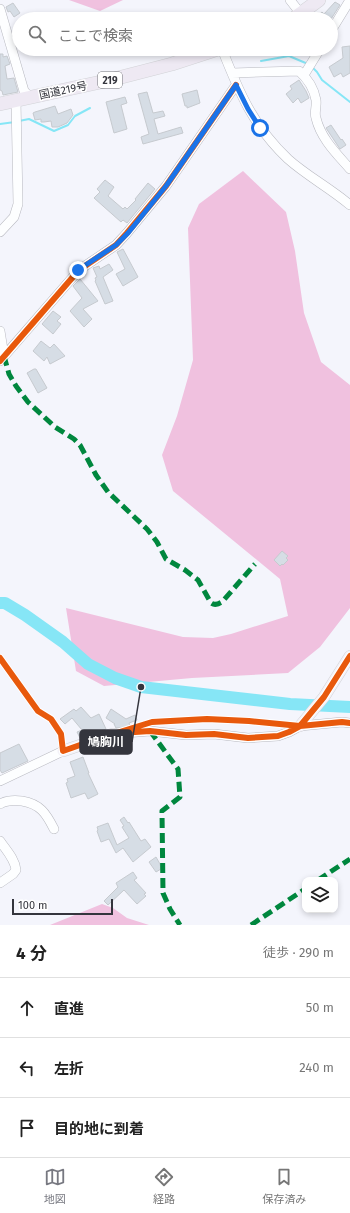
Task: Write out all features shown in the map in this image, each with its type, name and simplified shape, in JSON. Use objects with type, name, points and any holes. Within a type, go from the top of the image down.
[{"type":"highway","points":[[303,12],[319,0]]},
{"type":"highway","name":"国道219号","points":[[0,104],[110,80],[197,56]]},
{"type":"main road","points":[[300,726],[324,697],[350,656]]},
{"type":"main road","points":[[64,751],[113,734]]},
{"type":"street","points":[[290,0],[295,12]]},
{"type":"street","points":[[338,20],[350,0]]},
{"type":"street","points":[[0,9],[12,50]]},
{"type":"street","points":[[14,56],[24,91],[30,97]]},
{"type":"street","points":[[225,56],[236,85],[248,109],[260,128],[274,145],[289,160],[350,205]]},
{"type":"street","points":[[304,75],[316,56]]},
{"type":"street","points":[[232,73],[299,71],[304,75],[312,88],[316,100],[315,118],[321,132],[331,149],[350,169]]},
{"type":"street","points":[[2,358],[78,270],[116,245],[128,233],[166,186],[236,85]]},
{"type":"street","points":[[0,232],[14,217],[18,204],[16,100]]},
{"type":"street","points":[[0,331],[2,358]]},
{"type":"street","points":[[113,734],[150,731],[186,735],[214,734],[248,738],[278,736],[300,726],[342,722],[350,723]]},
{"type":"street","points":[[0,781],[64,751]]},
{"type":"street","points":[[0,804],[5,801],[32,803],[48,817],[54,829]]},
{"type":"street","points":[[0,841],[16,866],[16,870],[13,874],[0,883]]},
{"type":"shaded area","points":[[69,0],[123,0],[100,11]]},
{"type":"shaded area","points":[[243,171],[286,212],[295,251],[304,313],[321,362],[350,385],[350,608],[320,647],[288,673],[192,678],[104,686],[76,671],[66,608],[183,637],[213,638],[231,634],[288,616],[280,579],[173,491],[162,455],[177,416],[193,360],[188,228],[199,204]]},
{"type":"shaded area","points":[[102,904],[113,908],[127,918],[149,925],[50,925]]},
{"type":"building","points":[[335,2],[340,5],[336,12],[326,12]]},
{"type":"building","points":[[13,3],[19,12],[12,12],[12,14],[10,11],[8,12],[6,7]]},
{"type":"building","points":[[350,46],[350,73],[343,77],[341,73],[334,77],[329,67],[343,58],[342,47]]},
{"type":"building","points":[[0,54],[3,54],[3,57],[7,56],[10,64],[5,66],[7,79],[14,78],[18,92],[3,95],[2,91],[0,90]]},
{"type":"building","points":[[299,80],[309,98],[301,103],[298,98],[293,103],[286,94],[292,89],[290,86]]},
{"type":"building","points":[[197,90],[200,103],[187,108],[187,106],[185,106],[182,94]]},
{"type":"building","points":[[147,92],[153,113],[163,111],[165,116],[154,119],[158,134],[181,127],[183,133],[143,144],[141,137],[149,134],[138,94]]},
{"type":"building","points":[[125,97],[127,103],[121,105],[127,129],[114,133],[106,102]]},
{"type":"building","points":[[55,106],[58,114],[71,109],[73,115],[67,123],[58,127],[52,127],[51,121],[41,122],[41,119],[35,120],[33,113]]},
{"type":"building","points":[[331,125],[346,145],[340,149],[326,128]]},
{"type":"building","points":[[105,180],[114,187],[108,196],[123,209],[125,207],[127,209],[136,200],[135,199],[148,183],[155,189],[127,223],[123,220],[121,222],[94,198],[100,192],[97,189]]},
{"type":"building","points":[[123,249],[138,277],[123,286],[116,274],[125,269],[117,252]]},
{"type":"building","points":[[109,264],[113,270],[103,277],[113,301],[105,304],[95,281],[95,278],[97,277],[93,268],[99,266],[100,269]]},
{"type":"building","points":[[80,279],[98,301],[83,309],[92,319],[84,327],[70,311],[82,298],[73,286]]},
{"type":"building","points":[[53,311],[61,317],[57,321],[61,324],[53,334],[42,324]]},
{"type":"building","points":[[41,341],[50,348],[54,344],[65,356],[50,364],[47,357],[44,361],[33,351]]},
{"type":"building","points":[[36,369],[47,388],[38,393],[27,373]]},
{"type":"building","points":[[282,551],[288,556],[286,558],[288,560],[280,566],[274,560]]},
{"type":"building","points":[[81,707],[91,718],[99,714],[106,729],[80,738],[77,732],[82,730],[72,718],[65,724],[60,719],[74,709],[76,711]]},
{"type":"building","points":[[111,709],[126,719],[135,715],[137,720],[129,723],[130,726],[116,728],[115,724],[106,718]]},
{"type":"building","points":[[19,744],[28,761],[2,773],[0,770],[0,753]]},
{"type":"building","points":[[83,757],[88,773],[98,794],[88,799],[85,793],[71,798],[66,783],[68,782],[67,779],[75,776],[70,762]]},
{"type":"building","points":[[124,817],[141,841],[145,839],[151,847],[133,862],[123,848],[116,853],[109,839],[101,842],[97,831],[97,827],[108,823],[117,845],[129,838],[122,827],[124,826],[120,820]]},
{"type":"building","points":[[156,857],[161,869],[156,872],[149,862]]},
{"type":"building","points":[[133,872],[137,878],[134,880],[146,893],[144,894],[146,896],[137,904],[124,890],[108,905],[104,901],[118,887],[116,883]]},
{"type":"waterway","points":[[261,61],[289,56],[308,64]]},
{"type":"waterway","points":[[312,67],[322,80],[350,102]]},
{"type":"waterway","points":[[19,121],[29,119],[54,131],[68,125],[75,116],[90,108]]},
{"type":"waterway","points":[[0,124],[15,122]]},
{"type":"waterway","points":[[0,603],[5,603],[25,615],[63,642],[88,664],[115,678],[141,687],[290,704],[350,707]]},
{"type":"marked path","points":[[4,356],[9,374],[28,402],[55,427],[74,439],[80,445],[96,475],[108,492],[147,529],[157,542],[166,559],[185,570],[198,580],[212,604],[215,605],[222,602],[255,564]]},
{"type":"marked path","points":[[150,731],[178,769],[180,797],[162,811],[163,893],[170,909],[180,925]]},
{"type":"marked path","points":[[323,877],[350,859]]},
{"type":"marked path","points":[[251,925],[302,891]]},
{"type":"cycle path","points":[[0,361],[79,270],[116,245],[127,233],[166,186],[236,85]]},
{"type":"cycle path","points":[[300,726],[324,697],[350,656]]},
{"type":"cycle path","points":[[0,658],[38,711],[51,719],[61,734],[63,751],[152,722],[207,719],[300,726]]},
{"type":"cycle path","points":[[135,732],[150,731],[186,735],[214,734],[248,738],[278,736],[300,726],[342,722],[350,723]]},
{"type":"place","name":"鳩胸川","points":[[141,687]]},
{"type":"route","points":[[78,270],[116,245],[128,233],[166,186],[236,85],[248,109],[260,128]]}]
